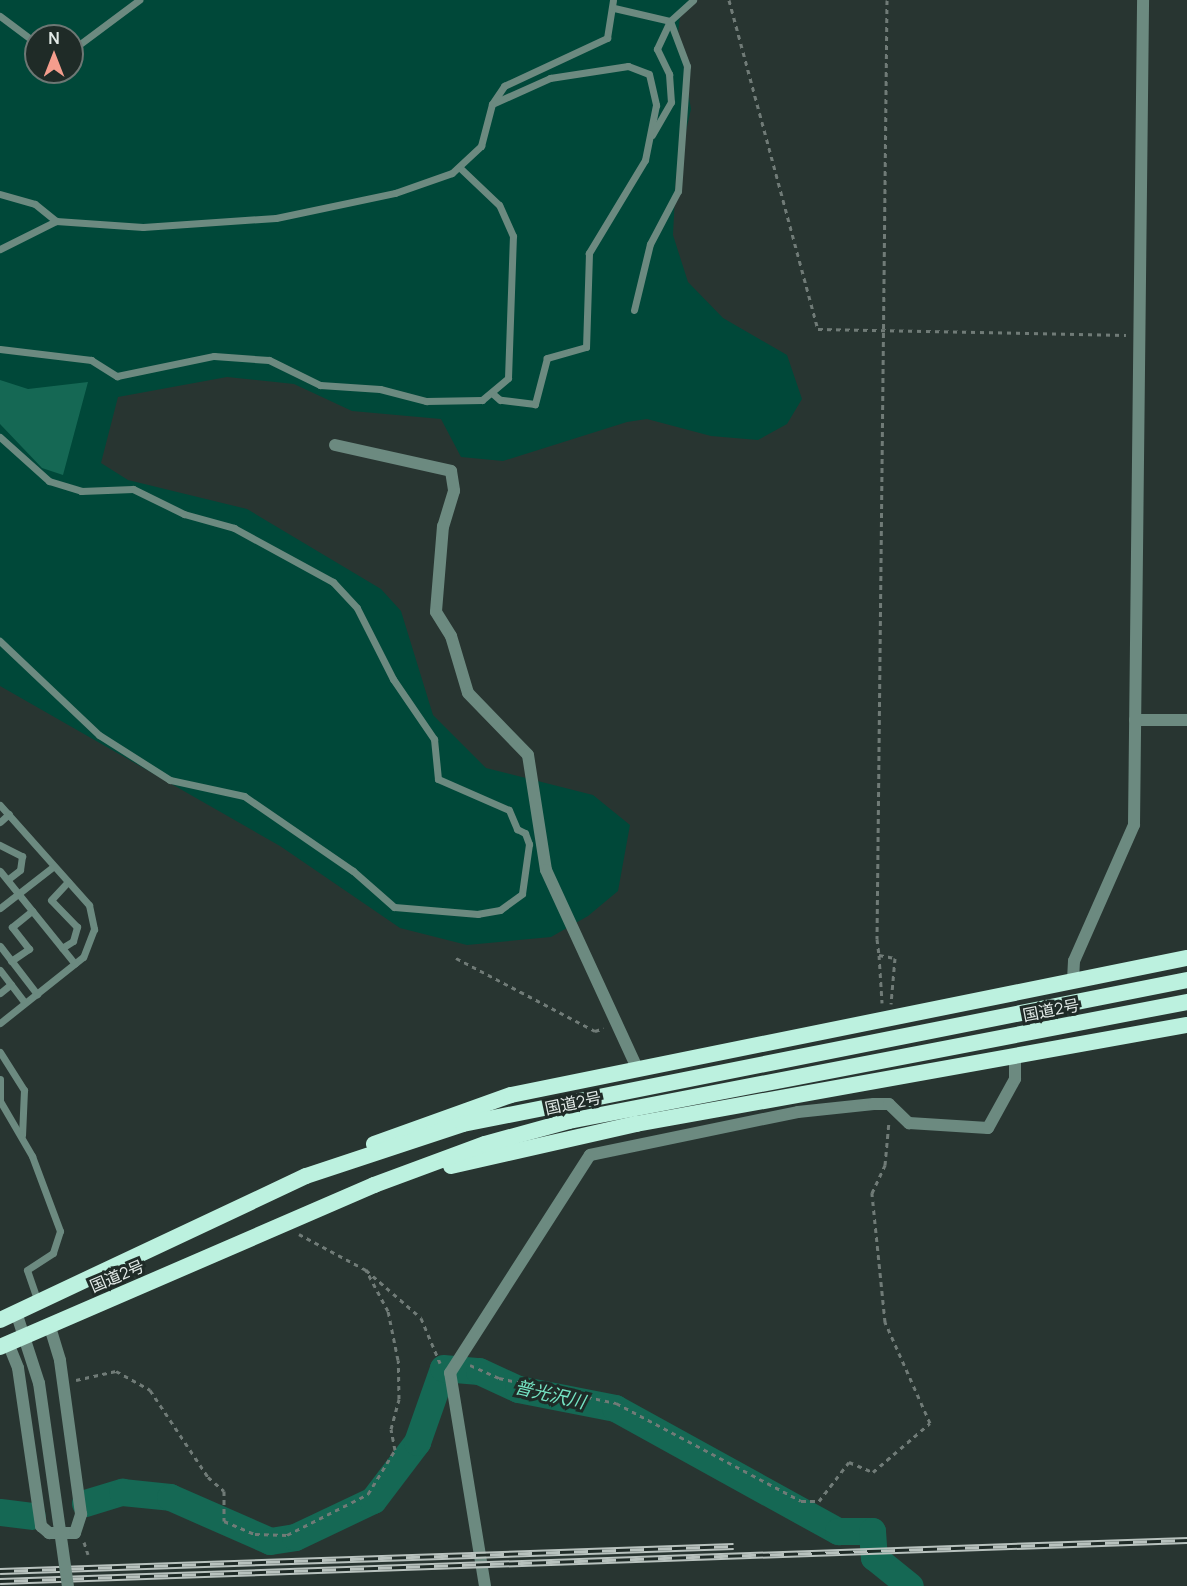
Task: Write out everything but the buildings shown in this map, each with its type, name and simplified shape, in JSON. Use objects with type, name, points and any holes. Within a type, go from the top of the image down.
[{"type":"highway","points":[[306,1176],[460,1108],[887,1009],[1073,980],[1187,958]]},
{"type":"highway","name":"国道2号","points":[[0,1320],[306,1176],[463,1124],[549,1103],[1187,980]]},
{"type":"highway","name":"国道2号","points":[[4,1345],[374,1185],[485,1144],[569,1121],[1187,1002]]},
{"type":"highway","points":[[374,1185],[636,1124],[736,1117],[1015,1055],[1187,1024]]},
{"type":"street","points":[[1073,980],[1074,960],[1134,825],[1143,0]]},
{"type":"street","points":[[335,445],[451,471],[454,491],[443,526],[436,612],[451,636],[468,693],[528,755],[546,870],[619,1019],[636,1066]]},
{"type":"street","points":[[1136,720],[1187,720]]},
{"type":"street","points":[[484,1586],[453,1367],[529,1257],[590,1155],[736,1117],[874,1104],[889,1104],[909,1123],[988,1128],[1015,1079],[1015,1055]]},
{"type":"street","points":[[16,1312],[26,1335],[39,1383],[68,1586]]},
{"type":"street","points":[[4,1345],[18,1368],[41,1526],[49,1533],[80,1527],[63,1383],[49,1325]]},
{"type":"lane","points":[[84,41],[139,0]]},
{"type":"lane","points":[[0,249],[56,221],[143,227],[276,218],[395,193],[460,168],[481,146],[492,104],[519,76],[594,49],[607,38],[614,8],[613,0]]},
{"type":"lane","points":[[493,394],[500,400],[535,404],[547,358],[586,347],[589,253],[598,230],[628,192],[652,135],[671,102],[669,74],[657,49],[670,21],[693,0]]},
{"type":"lane","points":[[614,8],[670,21]]},
{"type":"lane","points":[[0,16],[24,34]]},
{"type":"lane","points":[[634,310],[650,244],[678,191],[687,66],[670,21]]},
{"type":"lane","points":[[492,104],[550,78],[638,67],[649,74],[654,87],[652,135]]},
{"type":"lane","points":[[0,349],[91,360],[117,376],[214,356],[269,360],[321,385],[358,392],[380,389],[465,403],[493,394],[508,378],[510,364],[507,303],[513,236],[494,198],[460,168]]},
{"type":"lane","points":[[0,194],[35,204],[56,221]]},
{"type":"lane","points":[[0,437],[49,481],[81,491],[133,489],[184,514],[234,528],[333,582],[357,608],[393,679],[434,739],[438,779],[509,810],[517,829],[525,832],[529,844],[522,894],[500,910],[478,914],[394,907],[353,871],[244,795],[171,780],[99,735],[0,641]]},
{"type":"lane","points":[[0,805],[89,905],[94,928],[91,945],[75,964],[0,1023]]},
{"type":"lane","points":[[0,822],[9,814]]},
{"type":"lane","points":[[0,845],[22,856],[20,870],[7,880]]},
{"type":"lane","points":[[0,908],[54,866]]},
{"type":"lane","points":[[0,871],[75,964]]},
{"type":"lane","points":[[62,948],[73,941],[77,927],[51,900],[68,882]]},
{"type":"lane","points":[[11,961],[29,949],[12,927],[32,911]]},
{"type":"lane","points":[[0,946],[37,994]]},
{"type":"lane","points":[[0,970],[26,1003]]},
{"type":"lane","points":[[0,993],[11,984]]},
{"type":"lane","points":[[0,1052],[24,1090],[22,1135]]},
{"type":"lane","points":[[0,1079],[0,1100],[22,1135],[60,1231],[53,1253],[27,1270],[38,1302]]},
{"type":"path","points":[[729,0],[818,329],[1139,335]]},
{"type":"path","points":[[887,0],[879,955],[887,1009]]},
{"type":"path","points":[[879,955],[895,958],[887,1009]]},
{"type":"path","points":[[456,958],[595,1030],[619,1019]]},
{"type":"path","points":[[289,1221],[296,1232],[366,1270],[422,1318],[435,1360],[453,1367],[616,1403],[801,1501],[819,1501],[849,1462],[873,1472],[930,1423],[887,1330],[872,1193],[885,1165],[886,1125],[903,1117]]},
{"type":"path","points":[[63,1383],[116,1371],[130,1375],[150,1389],[208,1477],[224,1491],[224,1521],[266,1537],[287,1535],[368,1494],[391,1465],[398,1360],[388,1311],[366,1270]]},
{"type":"path","points":[[79,1542],[87,1542],[88,1554]]},
{"type":"shaded area","points":[[0,0],[693,0],[680,16],[678,34],[691,109],[676,175],[673,235],[688,282],[723,318],[787,355],[802,399],[787,424],[758,440],[711,436],[647,419],[627,422],[503,461],[461,457],[441,419],[352,411],[294,384],[227,377],[118,397],[101,463],[128,480],[247,509],[381,589],[401,611],[433,715],[486,768],[593,795],[630,825],[618,891],[588,916],[551,937],[467,945],[400,928],[280,846],[0,686]]},
{"type":"shaded area","points":[[0,380],[28,389],[88,382],[63,475],[42,468],[0,424]]},
{"type":"waterway","name":"普光沢川","points":[[85,1503],[122,1492],[170,1497],[270,1541],[295,1537],[373,1500],[417,1442],[443,1368],[479,1371],[518,1389],[615,1408],[838,1531],[872,1531],[874,1557],[910,1586]]},
{"type":"waterway","name":"普光沢川","points":[[0,1512],[32,1516]]},
{"type":"railway","points":[[0,1581],[1187,1540]]},
{"type":"railway","points":[[0,1571],[734,1546]]}]
